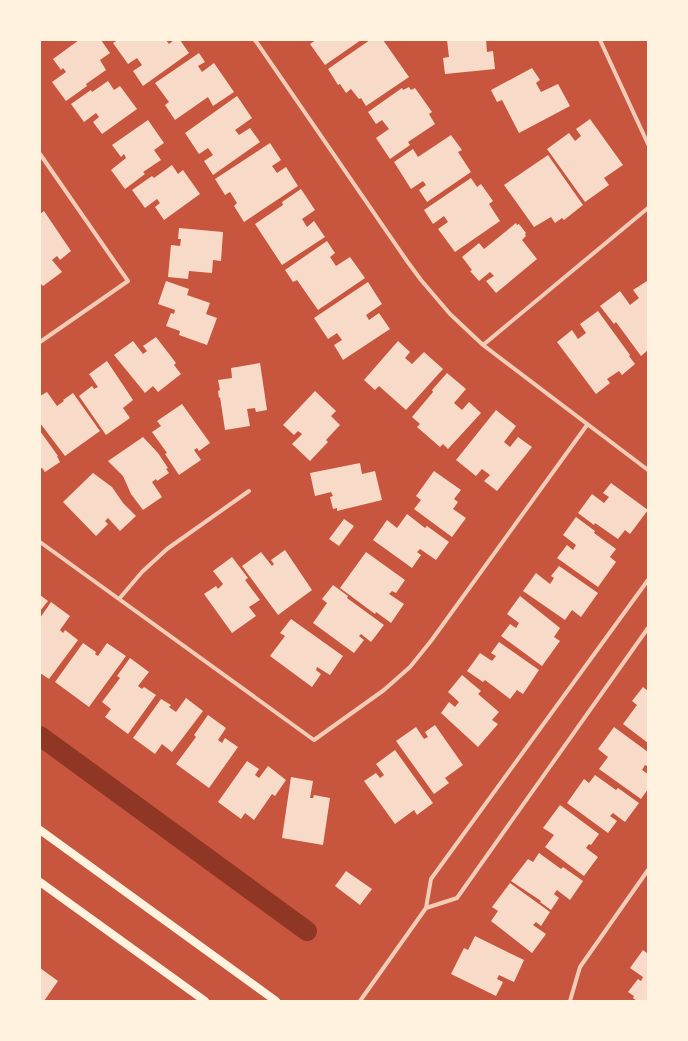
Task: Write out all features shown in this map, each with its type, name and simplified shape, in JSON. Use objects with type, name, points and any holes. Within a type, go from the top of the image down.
[{"type":"main road","points":[[40,830],[276,1001]]},
{"type":"main road","points":[[40,882],[205,1001]]},
{"type":"street","points":[[255,40],[417,274],[450,314],[483,345],[648,470]]},
{"type":"street","points":[[600,40],[648,144]]},
{"type":"street","points":[[40,154],[128,281],[40,342]]},
{"type":"street","points":[[483,345],[648,208]]},
{"type":"street","points":[[40,542],[314,740],[384,690],[410,667],[432,641],[587,424]]},
{"type":"street","points":[[119,599],[142,572],[167,549],[249,491]]},
{"type":"street","points":[[360,1001],[426,908],[431,879],[648,580]]},
{"type":"street","points":[[426,908],[457,898],[648,628]]},
{"type":"street","points":[[570,1001],[580,967],[648,870]]},
{"type":"building","points":[[79,40],[101,40],[110,53],[100,60],[106,70],[66,101],[52,82],[66,72],[63,68],[61,70],[53,59]]},
{"type":"building","points":[[118,40],[166,40],[169,44],[174,40],[180,40],[189,53],[143,86],[133,71],[142,65],[137,58],[128,64],[113,43]]},
{"type":"building","points":[[316,40],[361,40],[325,65],[310,44]]},
{"type":"building","points":[[370,40],[383,40],[409,77],[366,106],[361,98],[359,99],[351,89],[346,93],[340,84],[338,85],[328,69]]},
{"type":"building","points":[[447,40],[486,40],[487,52],[493,51],[495,69],[445,74],[443,58],[449,57]]},
{"type":"building","points":[[199,53],[205,62],[198,66],[202,72],[214,63],[234,92],[213,106],[208,97],[175,120],[165,105],[169,102],[155,83]]},
{"type":"building","points":[[532,68],[540,80],[536,83],[541,92],[558,84],[570,106],[519,133],[502,100],[497,102],[491,90]]},
{"type":"building","points":[[108,81],[114,90],[120,86],[137,109],[102,134],[93,122],[99,117],[96,113],[84,122],[71,104],[91,90],[92,92]]},
{"type":"building","points":[[409,87],[411,90],[415,88],[432,112],[429,114],[435,124],[408,142],[410,145],[390,159],[376,138],[389,129],[382,120],[376,124],[368,112],[402,88],[403,90]]},
{"type":"building","points":[[237,96],[252,118],[235,130],[239,135],[250,128],[260,142],[213,175],[204,161],[213,155],[208,148],[199,154],[185,133]]},
{"type":"building","points":[[590,119],[623,165],[604,178],[609,185],[585,202],[547,149],[569,133],[575,141],[581,136],[576,129]]},
{"type":"building","points":[[148,120],[164,143],[154,150],[161,160],[143,172],[145,174],[125,189],[111,170],[126,158],[124,154],[121,157],[112,145]]},
{"type":"building","points":[[451,135],[462,150],[458,152],[471,172],[427,202],[419,190],[426,185],[423,181],[411,189],[394,162],[413,149],[418,157]]},
{"type":"building","points":[[270,143],[281,160],[272,166],[277,173],[286,167],[298,186],[244,222],[234,206],[237,203],[230,192],[225,195],[215,179]]},
{"type":"building","points":[[548,155],[583,205],[564,220],[562,218],[555,223],[551,217],[534,227],[504,185]]},
{"type":"building","points":[[172,165],[178,174],[183,170],[200,194],[164,220],[155,207],[160,203],[157,199],[145,208],[132,190],[152,176],[154,178]]},
{"type":"building","points":[[471,178],[477,187],[481,184],[493,201],[489,204],[500,221],[455,252],[438,229],[448,222],[444,216],[433,224],[424,210]]},
{"type":"building","points":[[301,189],[315,210],[302,219],[307,227],[314,221],[325,237],[282,265],[255,224],[283,205],[282,202]]},
{"type":"building","points":[[44,211],[71,251],[60,260],[57,256],[52,260],[62,272],[43,286],[40,283],[40,214]]},
{"type":"building","points":[[516,223],[517,225],[519,224],[526,233],[526,236],[522,240],[537,259],[496,293],[486,281],[494,276],[490,272],[479,281],[470,271],[472,270],[462,257],[479,243],[484,249]]},
{"type":"building","points":[[179,228],[223,232],[221,261],[213,260],[212,273],[189,271],[188,279],[168,277],[171,245],[180,246],[181,239],[178,239]]},
{"type":"building","points":[[327,241],[335,253],[330,257],[336,266],[350,257],[365,278],[318,310],[297,280],[293,282],[285,270]]},
{"type":"building","points":[[166,281],[189,289],[187,295],[210,303],[206,314],[217,318],[207,345],[179,335],[180,331],[166,326],[171,313],[174,314],[175,310],[158,304]]},
{"type":"building","points":[[647,281],[648,350],[641,356],[616,322],[614,324],[600,306],[620,291],[630,305],[639,298],[633,290]]},
{"type":"building","points":[[368,282],[382,304],[366,315],[369,320],[379,313],[390,329],[343,360],[334,345],[342,340],[337,333],[328,339],[314,318]]},
{"type":"building","points":[[598,311],[635,364],[622,375],[619,371],[607,379],[610,383],[596,394],[557,342],[572,330],[578,339],[586,333],[580,324]]},
{"type":"building","points":[[156,337],[176,363],[174,365],[181,374],[158,392],[153,386],[145,393],[114,355],[133,341],[143,354],[147,351],[143,346]]},
{"type":"building","points":[[398,341],[410,352],[405,358],[412,364],[424,352],[443,369],[406,410],[379,386],[375,390],[364,380]]},
{"type":"building","points":[[107,361],[133,400],[123,408],[130,418],[106,435],[79,396],[92,386],[94,389],[98,387],[89,374]]},
{"type":"building","points":[[260,363],[267,410],[256,412],[255,408],[247,409],[250,426],[225,430],[218,391],[220,390],[218,380],[232,378],[231,368]]},
{"type":"building","points":[[447,373],[466,389],[454,403],[462,410],[469,402],[481,413],[448,449],[443,444],[440,447],[417,427],[420,424],[412,417]]},
{"type":"building","points":[[315,391],[336,411],[331,416],[340,425],[326,440],[328,442],[310,461],[292,444],[302,434],[298,431],[294,435],[283,425]]},
{"type":"building","points":[[47,392],[57,406],[73,393],[100,431],[65,456],[40,423],[40,396]]},
{"type":"building","points":[[182,404],[210,443],[199,451],[197,448],[194,450],[201,460],[179,475],[165,454],[167,453],[152,432],[161,426],[157,421]]},
{"type":"building","points":[[496,410],[516,426],[504,442],[510,447],[518,437],[532,447],[497,491],[484,481],[490,475],[482,469],[476,476],[456,460]]},
{"type":"building","points":[[40,431],[58,456],[60,462],[45,472],[42,468],[40,469]]},
{"type":"building","points":[[143,437],[158,453],[168,468],[166,469],[169,473],[157,481],[156,479],[152,482],[162,497],[143,510],[131,494],[123,476],[108,461]]},
{"type":"building","points":[[360,463],[362,474],[375,471],[382,500],[337,511],[337,508],[333,509],[330,497],[333,496],[331,492],[315,496],[310,473]]},
{"type":"building","points":[[434,471],[461,490],[454,499],[458,502],[453,509],[466,518],[452,537],[414,509],[421,500],[416,496]]},
{"type":"building","points":[[93,473],[112,487],[123,503],[136,516],[120,531],[108,518],[105,521],[108,524],[96,536],[63,502]]},
{"type":"building","points":[[611,483],[648,510],[630,534],[625,530],[618,539],[595,523],[594,525],[578,513],[592,494],[604,503],[609,497],[603,493]]},
{"type":"building","points":[[407,514],[425,528],[427,526],[449,542],[436,560],[420,549],[417,552],[421,555],[412,568],[373,540],[387,520],[397,528]]},
{"type":"building","points":[[576,517],[595,531],[594,533],[616,549],[610,557],[616,562],[598,587],[557,558],[567,545],[573,550],[576,545],[563,535]]},
{"type":"building","points":[[344,519],[354,526],[339,546],[329,539]]},
{"type":"building","points":[[285,550],[312,590],[278,615],[242,566],[261,552],[272,566],[274,564],[271,560]]},
{"type":"building","points":[[366,552],[405,580],[396,593],[392,591],[389,594],[404,604],[391,623],[376,612],[375,614],[340,588]]},
{"type":"building","points":[[232,557],[248,578],[245,580],[260,600],[249,607],[256,616],[232,633],[204,594],[216,586],[218,589],[223,584],[213,571]]},
{"type":"building","points":[[559,566],[598,593],[581,617],[572,610],[565,620],[523,591],[536,573],[550,584],[554,578],[551,576]]},
{"type":"building","points":[[333,585],[348,596],[347,598],[384,625],[371,642],[361,634],[359,636],[364,640],[354,653],[313,623],[327,603],[322,599]]},
{"type":"building","points":[[40,595],[48,601],[40,611]]},
{"type":"building","points":[[520,596],[560,628],[554,637],[560,641],[542,666],[501,636],[510,624],[516,628],[519,623],[507,614]]},
{"type":"building","points":[[51,602],[70,616],[60,630],[63,633],[65,630],[78,640],[49,679],[40,673],[40,618]]},
{"type":"building","points":[[291,619],[343,656],[330,675],[317,667],[316,670],[321,674],[312,687],[270,656],[285,636],[280,633]]},
{"type":"building","points":[[499,642],[539,670],[523,694],[517,690],[510,699],[485,680],[483,682],[467,671],[480,653],[492,661],[496,656],[491,653]]},
{"type":"building","points":[[83,643],[96,652],[95,654],[98,656],[107,643],[126,656],[89,707],[55,682]]},
{"type":"building","points":[[130,658],[149,672],[138,686],[142,689],[144,687],[156,695],[128,734],[105,717],[111,709],[102,702],[120,678],[117,676]]},
{"type":"building","points":[[462,675],[481,691],[478,694],[499,712],[492,720],[498,724],[478,747],[441,713],[449,702],[455,707],[459,702],[448,692]]},
{"type":"building","points":[[643,687],[648,691],[648,743],[623,724],[637,705],[632,701]]},
{"type":"building","points":[[186,698],[203,711],[172,752],[162,744],[155,754],[133,738],[161,699],[171,705],[169,707],[176,712]]},
{"type":"building","points":[[208,715],[226,728],[218,740],[222,743],[225,738],[238,747],[209,788],[176,764],[196,737],[194,735]]},
{"type":"building","points":[[435,725],[463,765],[445,778],[449,783],[434,794],[396,741],[416,727],[424,739],[428,737],[425,732]]},
{"type":"building","points":[[614,727],[648,752],[648,764],[647,766],[645,765],[642,770],[648,774],[648,789],[641,799],[599,769],[608,757],[598,749]]},
{"type":"building","points":[[395,750],[433,803],[417,815],[414,810],[395,824],[364,781],[376,773],[380,778],[384,775],[376,764]]},
{"type":"building","points":[[247,761],[259,769],[255,775],[259,778],[268,766],[286,780],[275,796],[272,794],[254,820],[245,813],[241,819],[218,802]]},
{"type":"building","points":[[595,775],[616,790],[618,788],[639,803],[625,822],[613,813],[610,816],[617,821],[608,833],[567,803],[584,779],[589,783]]},
{"type":"building","points":[[291,777],[313,781],[310,798],[313,798],[314,795],[330,798],[323,845],[282,838]]},
{"type":"building","points":[[560,805],[599,834],[591,845],[589,844],[586,848],[598,857],[584,876],[545,847],[554,835],[543,828]]},
{"type":"building","points":[[539,853],[561,869],[563,867],[583,881],[570,900],[557,890],[554,894],[559,898],[551,910],[540,902],[541,901],[511,881],[528,859],[533,862]]},
{"type":"building","points":[[346,871],[372,889],[360,905],[335,886]]},
{"type":"building","points":[[510,883],[550,912],[541,926],[536,922],[533,925],[546,934],[532,953],[491,921],[498,911],[492,907]]},
{"type":"building","points":[[475,936],[524,960],[514,982],[499,975],[497,979],[503,982],[496,996],[451,974],[464,948],[468,950]]},
{"type":"building","points":[[643,950],[648,954],[648,1001],[637,1001],[633,998],[634,996],[628,992],[638,979],[641,981],[643,977],[630,968]]},
{"type":"building","points":[[40,968],[58,981],[44,1001],[40,1001]]},
{"type":"waterway","points":[[40,736],[307,931]]}]
